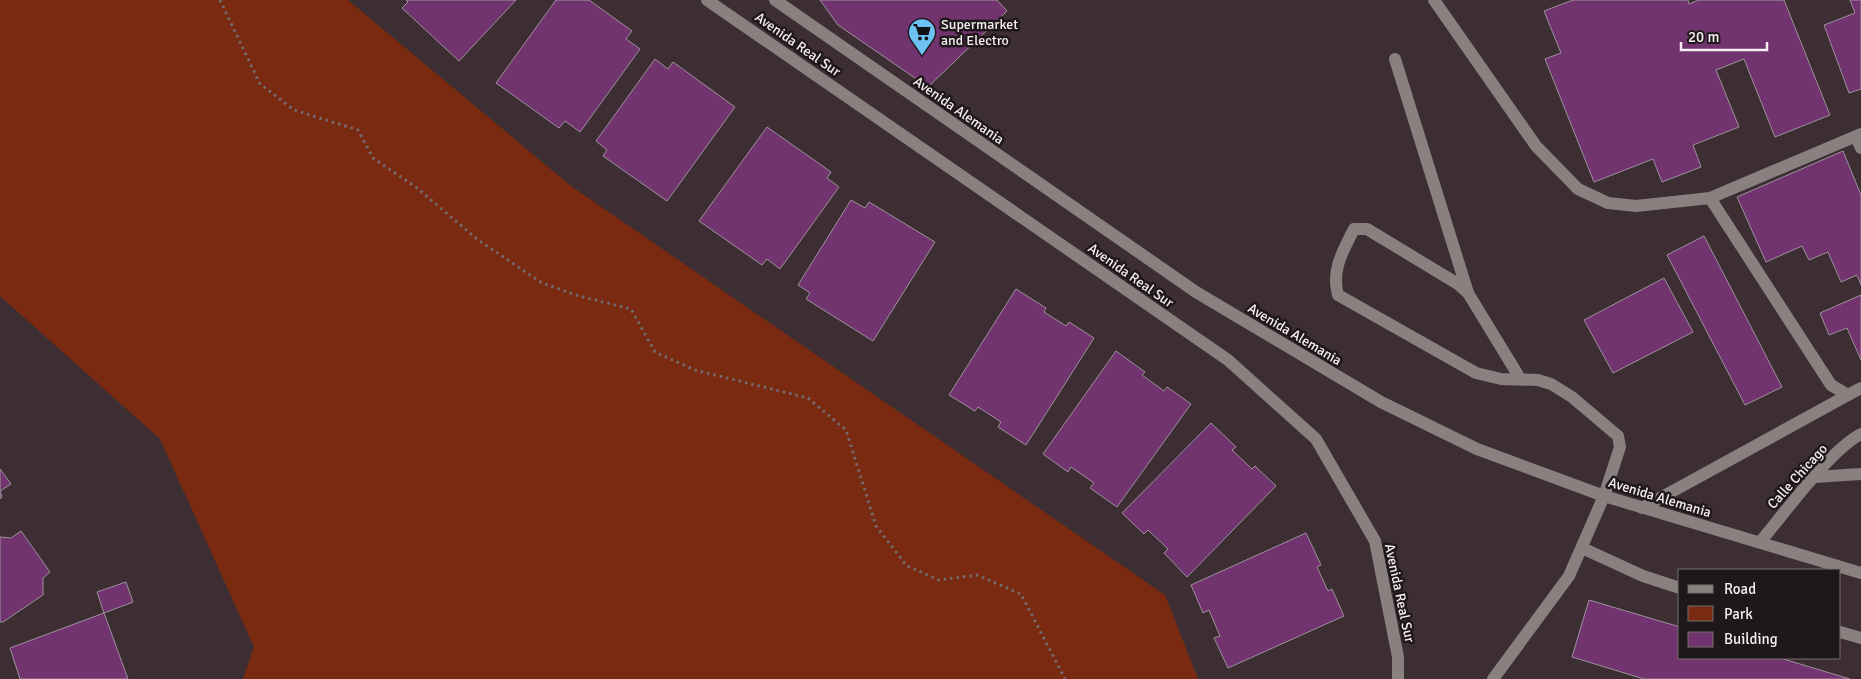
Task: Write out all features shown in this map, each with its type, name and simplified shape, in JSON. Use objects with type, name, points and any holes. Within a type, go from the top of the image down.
[{"type":"street","name":"Avenida Real Sur","points":[[707,0],[1228,360],[1316,439],[1375,541],[1398,656],[1398,679]]},
{"type":"street","name":"Avenida Alemania","points":[[775,0],[1196,292],[1381,402],[1477,449],[1604,496],[1861,573]]},
{"type":"street","points":[[1434,0],[1536,146],[1578,189],[1608,203],[1636,206],[1710,198],[1859,140]]},
{"type":"street","points":[[1395,59],[1468,292],[1520,380]]},
{"type":"street","points":[[1710,198],[1831,385],[1848,395]]},
{"type":"street","points":[[1468,292],[1367,229],[1354,229],[1337,266],[1335,284],[1338,295],[1476,373],[1501,379],[1538,380],[1551,384],[1572,397],[1618,436],[1620,447],[1604,496],[1569,576],[1493,679]]},
{"type":"street","points":[[1642,508],[1861,388]]},
{"type":"street","name":"Calle Chicago","points":[[1760,542],[1815,477],[1852,439],[1861,434]]},
{"type":"street","points":[[1815,477],[1861,474]]},
{"type":"street","points":[[1582,548],[1643,576],[1678,587]]},
{"type":"street","points":[[1841,632],[1861,638]]},
{"type":"path","points":[[220,0],[260,84],[294,110],[358,130],[373,158],[417,188],[486,245],[542,283],[579,296],[631,309],[654,352],[695,370],[808,398],[846,430],[876,526],[907,566],[938,580],[977,575],[1021,594],[1065,679]]},
{"type":"green space","points":[[0,0],[348,0],[571,186],[1165,595],[1198,679],[243,679],[254,647],[160,439],[0,296]]},
{"type":"building","points":[[406,0],[516,0],[459,61],[402,8],[408,2]]},
{"type":"building","points":[[556,0],[589,0],[632,31],[626,39],[640,49],[580,132],[565,121],[559,128],[496,83]]},
{"type":"building","name":"Supermarket and Electro","points":[[820,0],[997,0],[1007,11],[928,87],[838,25]]},
{"type":"building","points":[[1573,0],[1688,0],[1689,4],[1699,0],[1784,0],[1830,115],[1775,137],[1744,59],[1716,70],[1739,127],[1693,145],[1701,167],[1662,182],[1653,159],[1594,182],[1545,59],[1561,53],[1544,11]]},
{"type":"building","points":[[1850,0],[1861,0],[1861,89],[1849,93],[1824,25],[1855,13]]},
{"type":"building","points":[[655,59],[668,69],[673,62],[735,107],[667,201],[603,156],[607,150],[596,141]]},
{"type":"building","points":[[767,127],[831,172],[827,178],[839,187],[780,269],[767,259],[762,265],[699,221]]},
{"type":"building","points":[[1843,151],[1861,195],[1861,285],[1857,275],[1841,282],[1828,252],[1809,260],[1802,246],[1766,262],[1737,197]]},
{"type":"building","points":[[851,200],[865,208],[869,202],[935,242],[873,341],[806,299],[810,293],[798,285]]},
{"type":"building","points":[[1704,236],[1782,387],[1745,405],[1667,255]]},
{"type":"building","points":[[1664,278],[1693,332],[1613,373],[1584,320]]},
{"type":"building","points":[[1016,289],[1046,308],[1044,312],[1066,326],[1069,322],[1094,338],[1026,445],[998,427],[1001,422],[978,407],[975,411],[949,395]]},
{"type":"building","points":[[1861,295],[1861,360],[1847,328],[1829,335],[1820,313]]},
{"type":"building","points":[[1116,351],[1145,372],[1142,375],[1164,391],[1167,387],[1191,404],[1117,507],[1090,488],[1094,483],[1071,467],[1068,472],[1043,454]]},
{"type":"building","points":[[1211,423],[1236,447],[1232,450],[1252,469],[1255,466],[1276,486],[1187,577],[1164,553],[1168,549],[1148,530],[1144,534],[1122,513]]},
{"type":"building","points":[[0,469],[11,484],[0,491]]},
{"type":"building","points":[[21,531],[50,572],[43,578],[43,595],[3,622],[0,622],[0,537],[11,538]]},
{"type":"building","points":[[1306,533],[1321,565],[1317,567],[1328,591],[1332,589],[1344,616],[1228,668],[1214,638],[1220,636],[1209,610],[1203,613],[1191,585]]},
{"type":"building","points":[[126,582],[133,602],[104,613],[97,592]]},
{"type":"building","points":[[1589,600],[1678,626],[1678,659],[1783,659],[1850,679],[1644,679],[1572,657]]},
{"type":"building","points":[[104,613],[128,679],[20,679],[10,648]]},
{"type":"place","name":"Supermarket and Electro","points":[[922,56]]}]
